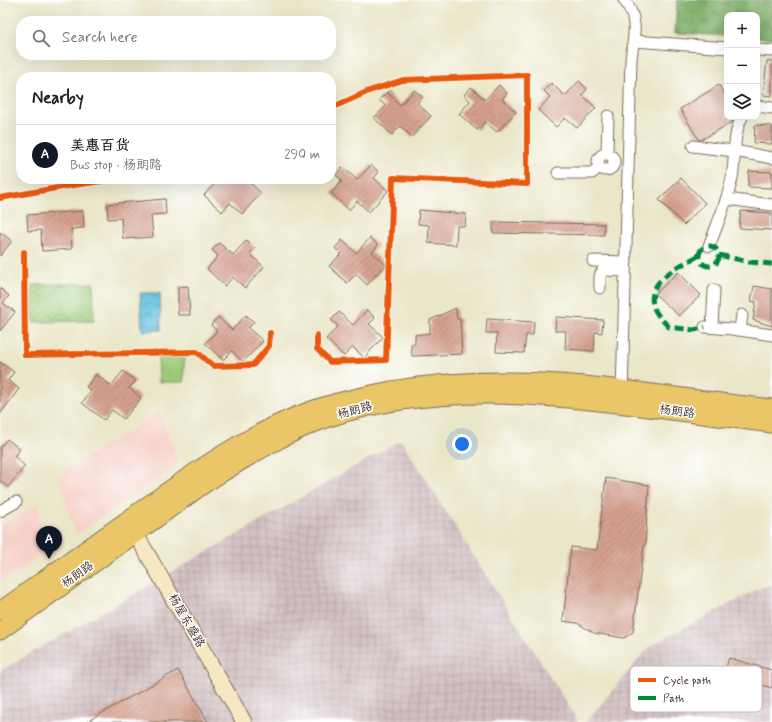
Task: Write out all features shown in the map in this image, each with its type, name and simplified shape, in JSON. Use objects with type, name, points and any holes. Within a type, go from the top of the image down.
[{"type":"main road","name":"杨朗路","points":[[0,611],[131,527],[264,448],[297,431],[329,418],[370,407],[402,401],[431,398],[496,395],[554,398],[622,397],[772,408]]},
{"type":"main road","name":"杨朗路","points":[[622,397],[772,424]]},
{"type":"main road","name":"杨朗路","points":[[0,631],[131,527]]},
{"type":"street","points":[[622,397],[631,60],[635,41],[634,24],[628,5],[624,0]]},
{"type":"street","points":[[635,41],[724,48]]},
{"type":"street","points":[[760,50],[772,51]]},
{"type":"street","points":[[760,106],[772,108]]},
{"type":"street","points":[[608,116],[611,157]]},
{"type":"street","points":[[709,246],[727,199],[732,176],[738,124],[740,120]]},
{"type":"street","points":[[693,146],[734,151],[772,158]]},
{"type":"street","points":[[558,173],[592,173],[599,167],[597,164],[598,158],[602,154],[629,161]]},
{"type":"street","points":[[727,199],[772,205]]},
{"type":"street","points":[[593,261],[626,267]]},
{"type":"street","points":[[600,288],[600,276],[603,270],[626,267]]},
{"type":"street","points":[[714,290],[709,327],[772,335]]},
{"type":"street","points":[[740,330],[742,315]]},
{"type":"street","points":[[0,511],[16,502]]},
{"type":"street","name":"杨屋东盛路","points":[[131,527],[244,722]]},
{"type":"shaded area","points":[[159,412],[179,462],[169,471],[76,535],[59,477],[70,467]]},
{"type":"shaded area","points":[[401,440],[578,721],[577,722],[0,722],[0,671]]},
{"type":"shaded area","points":[[39,504],[40,555],[0,583],[0,526]]},
{"type":"shaded area","points":[[772,584],[772,722],[586,722],[630,670],[630,712],[762,712],[762,666],[633,666],[649,647],[754,591]]},
{"type":"green space","points":[[677,0],[772,0],[772,39],[760,38],[760,12],[724,12],[724,36],[675,33]]},
{"type":"green space","points":[[93,283],[94,321],[32,322],[32,285]]},
{"type":"green space","points":[[158,357],[184,357],[184,382],[159,382]]},
{"type":"water","points":[[140,293],[160,293],[161,330],[142,331]]},
{"type":"building","points":[[767,61],[772,61],[772,96],[763,95]]},
{"type":"building","points":[[579,81],[587,89],[582,95],[596,108],[577,128],[565,118],[556,127],[538,110],[550,97],[544,91],[551,83],[565,96]]},
{"type":"building","points":[[499,85],[507,93],[502,99],[516,112],[497,132],[485,122],[477,130],[459,114],[470,101],[464,95],[471,87],[485,100]]},
{"type":"building","points":[[719,85],[724,94],[724,120],[733,120],[732,122],[699,140],[680,109]]},
{"type":"building","points":[[414,90],[423,97],[417,103],[431,116],[412,137],[400,126],[392,135],[374,118],[386,106],[379,100],[387,92],[400,105]]},
{"type":"building","points":[[755,125],[772,126],[772,144],[754,143]]},
{"type":"building","points":[[371,165],[379,172],[374,178],[388,191],[369,212],[357,201],[349,210],[331,193],[342,181],[336,175],[343,167],[357,180]]},
{"type":"building","points":[[749,171],[772,172],[772,188],[748,187]]},
{"type":"building","points":[[681,178],[705,203],[684,225],[659,200]]},
{"type":"building","points":[[214,184],[251,184],[261,193],[242,214],[230,203],[222,212],[204,195]]},
{"type":"building","points":[[165,199],[166,214],[151,215],[153,237],[123,239],[121,218],[108,219],[107,204]]},
{"type":"building","points":[[419,210],[466,214],[465,226],[457,226],[456,245],[428,243],[429,225],[418,224]]},
{"type":"building","points":[[83,211],[84,228],[71,229],[72,249],[42,251],[41,230],[28,231],[27,215]]},
{"type":"building","points":[[741,211],[772,213],[772,230],[739,228]]},
{"type":"building","points":[[493,222],[604,224],[604,235],[493,233]]},
{"type":"building","points":[[0,232],[12,241],[0,256]]},
{"type":"building","points":[[370,238],[378,245],[372,252],[386,265],[367,285],[356,274],[347,283],[329,266],[341,254],[335,248],[342,240],[356,253]]},
{"type":"building","points":[[247,240],[255,248],[250,254],[264,267],[245,288],[233,277],[225,286],[207,269],[218,256],[212,250],[219,243],[233,255]]},
{"type":"building","points":[[678,272],[701,295],[679,316],[655,294]]},
{"type":"building","points":[[188,286],[190,315],[178,315],[178,287]]},
{"type":"building","points":[[754,286],[772,289],[772,326],[753,320],[756,302],[751,301]]},
{"type":"building","points":[[0,288],[9,296],[3,303],[15,312],[0,331]]},
{"type":"building","points":[[456,308],[457,319],[460,319],[462,354],[412,356],[411,344],[415,344],[415,335],[430,333],[430,320]]},
{"type":"building","points":[[367,310],[375,318],[369,324],[383,337],[364,358],[353,347],[344,356],[326,339],[338,326],[331,320],[339,312],[353,325]]},
{"type":"building","points":[[246,315],[254,322],[248,328],[263,341],[243,362],[232,351],[223,360],[205,343],[217,331],[211,325],[218,317],[232,330]]},
{"type":"building","points":[[556,317],[603,320],[602,333],[595,332],[594,351],[565,349],[566,331],[555,331]]},
{"type":"building","points":[[487,319],[534,322],[533,335],[526,335],[524,353],[496,352],[497,333],[486,333]]},
{"type":"building","points":[[0,362],[14,372],[8,380],[19,389],[0,414]]},
{"type":"building","points":[[123,371],[136,381],[129,388],[141,398],[124,419],[112,410],[104,420],[82,403],[91,391],[86,387],[96,374],[111,386]]},
{"type":"building","points":[[7,439],[20,449],[14,456],[25,466],[8,487],[0,481],[0,447]]},
{"type":"building","points":[[606,478],[649,485],[645,545],[633,632],[624,638],[594,633],[577,623],[563,621],[571,547],[597,550]]},
{"type":"building","points":[[729,658],[758,666],[726,666]]},
{"type":"building","points":[[762,667],[772,670],[772,688],[762,685]]},
{"type":"building","points":[[178,670],[208,722],[86,722]]},
{"type":"marked path","points":[[709,246],[716,249],[719,256],[716,263],[709,266],[702,263],[699,256],[702,249],[709,246]]},
{"type":"marked path","points":[[719,255],[749,262],[772,264]]},
{"type":"marked path","points":[[698,256],[674,270],[659,282],[654,290],[652,298],[655,310],[660,318],[669,327],[694,330],[705,327]]},
{"type":"cycle path","points":[[317,335],[317,349],[330,362],[386,360],[393,178],[527,184],[527,75],[403,80],[369,91],[336,106]]},
{"type":"cycle path","points":[[0,198],[81,184]]},
{"type":"cycle path","points":[[24,252],[25,355],[197,352],[213,366],[253,365],[269,346],[270,333]]},
{"type":"place","name":"美惠百货","points":[[49,559]]}]
